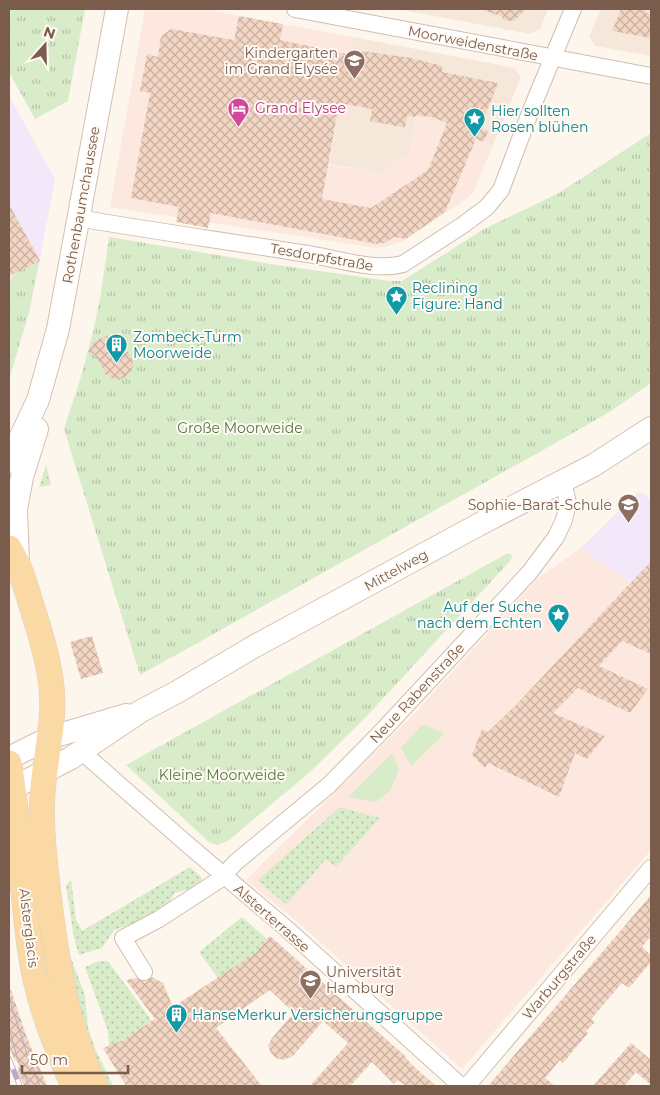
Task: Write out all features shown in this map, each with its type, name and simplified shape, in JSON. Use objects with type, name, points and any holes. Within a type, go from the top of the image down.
[{"type":"main road","name":"Alsterglacis","points":[[13,555],[40,634],[52,696],[52,715],[43,773],[42,803],[44,851],[60,979],[80,1051],[95,1086]]},
{"type":"main road","name":"Alsterglacis","points":[[9,763],[30,950],[37,985],[65,1068],[74,1086]]},
{"type":"street","name":"Rothenbaumchaussee","points":[[9,462],[38,400],[58,329],[117,9]]},
{"type":"street","name":"Moorweidenstraße","points":[[295,9],[364,15],[553,59],[651,76]]},
{"type":"street","name":"Tesdorpfstraße","points":[[78,218],[316,255],[380,267],[392,267],[403,264],[433,246],[487,207],[501,190],[531,110],[573,9]]},
{"type":"street","name":"Rothenbaumchaussee","points":[[13,555],[16,509],[22,477],[38,426],[38,400]]},
{"type":"street","name":"Mittelweg","points":[[11,789],[82,752],[141,711],[255,646],[563,481],[619,450],[651,428]]},
{"type":"street","name":"Neue Rabenstraße","points":[[144,972],[123,938],[159,919],[223,876],[236,862],[329,785],[412,699],[529,573],[561,528],[568,503],[563,481]]},
{"type":"street","name":"Mittelweg","points":[[9,758],[49,738],[141,711]]},
{"type":"street","name":"Alsterterrasse","points":[[82,752],[223,876],[287,929],[461,1086]]},
{"type":"street","name":"Warburgstraße","points":[[467,1086],[651,868]]},
{"type":"shaded area","points":[[145,9],[202,9],[353,37],[329,165],[381,173],[409,153],[415,117],[429,119],[493,145],[473,193],[403,241],[376,248],[110,207]]},
{"type":"shaded area","points":[[397,9],[548,9],[540,29],[530,34]]},
{"type":"shaded area","points":[[601,9],[651,9],[651,56],[595,46],[589,37]]},
{"type":"shaded area","points":[[353,37],[515,68],[521,77],[493,145],[429,119],[416,117],[409,153],[381,173],[329,164]]},
{"type":"shaded area","points":[[9,96],[55,179],[37,275],[9,291]]},
{"type":"shaded area","name":"Sophie-Barat-Schule","points":[[639,491],[651,500],[651,603],[630,583],[581,548]]},
{"type":"shaded area","points":[[581,548],[630,583],[651,603],[651,850],[462,1069],[301,925],[246,880],[412,716],[538,578]]},
{"type":"green space","points":[[9,9],[85,9],[68,101],[35,119],[9,72]]},
{"type":"green space","name":"Große Moorweide","points":[[651,133],[651,383],[611,411],[559,441],[140,675],[64,429],[93,332],[109,237],[277,265],[390,281],[402,281],[484,229],[559,193]]},
{"type":"green space","points":[[39,261],[30,309],[9,380],[9,283],[15,273]]},
{"type":"green space","points":[[46,465],[51,485],[39,487]]},
{"type":"green space","name":"Kleine Moorweide","points":[[508,553],[512,555],[511,560],[364,719],[310,772],[229,840],[218,845],[210,843],[126,765]]},
{"type":"green space","points":[[422,725],[426,725],[444,734],[411,766],[401,748]]},
{"type":"green space","points":[[392,753],[399,769],[391,790],[376,802],[348,797]]},
{"type":"green space","points":[[340,807],[380,818],[336,867],[326,859],[286,905],[258,880]]},
{"type":"green space","points":[[190,867],[202,878],[200,886],[175,893],[165,908],[142,920],[114,930],[102,948],[79,955],[74,938],[66,885],[71,880],[76,919],[82,931]]},
{"type":"green space","points":[[242,917],[267,939],[255,953],[218,978],[199,952]]},
{"type":"green space","points":[[69,958],[71,958],[85,995],[88,1028],[113,1086],[108,1086],[91,1050],[71,986]]},
{"type":"green space","points":[[99,961],[108,961],[152,1021],[123,1040],[109,1046],[108,1031],[85,967]]},
{"type":"building","points":[[483,9],[526,9],[514,21],[502,20],[503,17]]},
{"type":"building","points":[[621,9],[646,9],[645,12],[651,14],[651,38],[612,31]]},
{"type":"building","name":"Grand Elysee","points":[[239,16],[283,24],[280,40],[361,57],[362,51],[411,58],[442,66],[442,72],[498,83],[480,128],[488,131],[484,142],[476,139],[445,212],[406,239],[394,237],[385,243],[377,244],[211,213],[208,228],[176,222],[179,207],[131,198],[150,93],[140,91],[147,54],[158,57],[161,36],[171,29],[234,40]],"holes":[[[339,103],[372,109],[370,121],[391,125],[405,127],[407,116],[415,117],[416,115],[432,117],[447,123],[428,170],[371,208],[322,199]]]},
{"type":"building","points":[[9,204],[40,261],[9,276]]},
{"type":"building","name":"Zombeck-Turm Moorweide","points":[[114,333],[112,347],[123,349],[129,353],[133,366],[130,373],[118,380],[105,374],[94,354],[88,352],[95,341]]},
{"type":"building","points":[[651,561],[651,654],[622,641],[599,666],[648,689],[630,713],[578,688],[553,713],[605,736],[587,759],[575,753],[559,797],[488,763],[485,768],[472,755],[482,729],[488,732],[518,703]]},
{"type":"building","points":[[92,636],[103,673],[81,679],[70,642]]},
{"type":"building","points":[[651,895],[651,936],[642,947],[651,955],[651,962],[629,988],[622,983],[591,1019],[595,1022],[586,1031],[588,1033],[563,1063],[560,1060],[545,1078],[555,1086],[488,1086]]},
{"type":"building","points":[[270,936],[404,1055],[411,1064],[436,1086],[406,1086],[398,1080],[394,1084],[372,1062],[350,1086],[310,1086],[348,1043],[323,1021],[293,1056],[284,1060],[276,1058],[268,1046],[272,1038],[294,1013],[270,990],[216,1028],[262,1086],[126,1086],[103,1048],[123,1040],[155,1019],[126,980],[137,978],[145,982],[152,977],[163,983],[173,1007],[255,953]]},
{"type":"building","points":[[9,990],[11,990],[26,1035],[47,1086],[25,1086],[18,1074],[19,1064],[13,1057],[9,1046]]},
{"type":"building","points":[[631,1043],[651,1060],[651,1085],[636,1072],[624,1086],[593,1086]]},
{"type":"tram line","points":[[9,998],[28,1057],[40,1086]]},
{"type":"tram line","points":[[9,1028],[18,1060],[29,1086]]},
{"type":"railway","points":[[9,1059],[20,1086]]},
{"type":"place","name":"Kindergarten im Grand Elysée","points":[[354,80]]},
{"type":"place","name":"Grand Elysee","points":[[239,127]]},
{"type":"place","name":"Hier sollten Rosen blühen","points":[[475,138]]},
{"type":"place","name":"Reclining Figure: Hand","points":[[396,315]]},
{"type":"place","name":"Zombeck-Turm Moorweide","points":[[117,364]]},
{"type":"place","name":"Sophie-Barat-Schule","points":[[628,524]]},
{"type":"place","name":"Auf der Suche nach dem Echten","points":[[558,634]]},
{"type":"place","name":"Universität Hamburg","points":[[310,999]]},
{"type":"place","name":"HanseMerkur Versicherungsgruppe","points":[[176,1034]]}]
